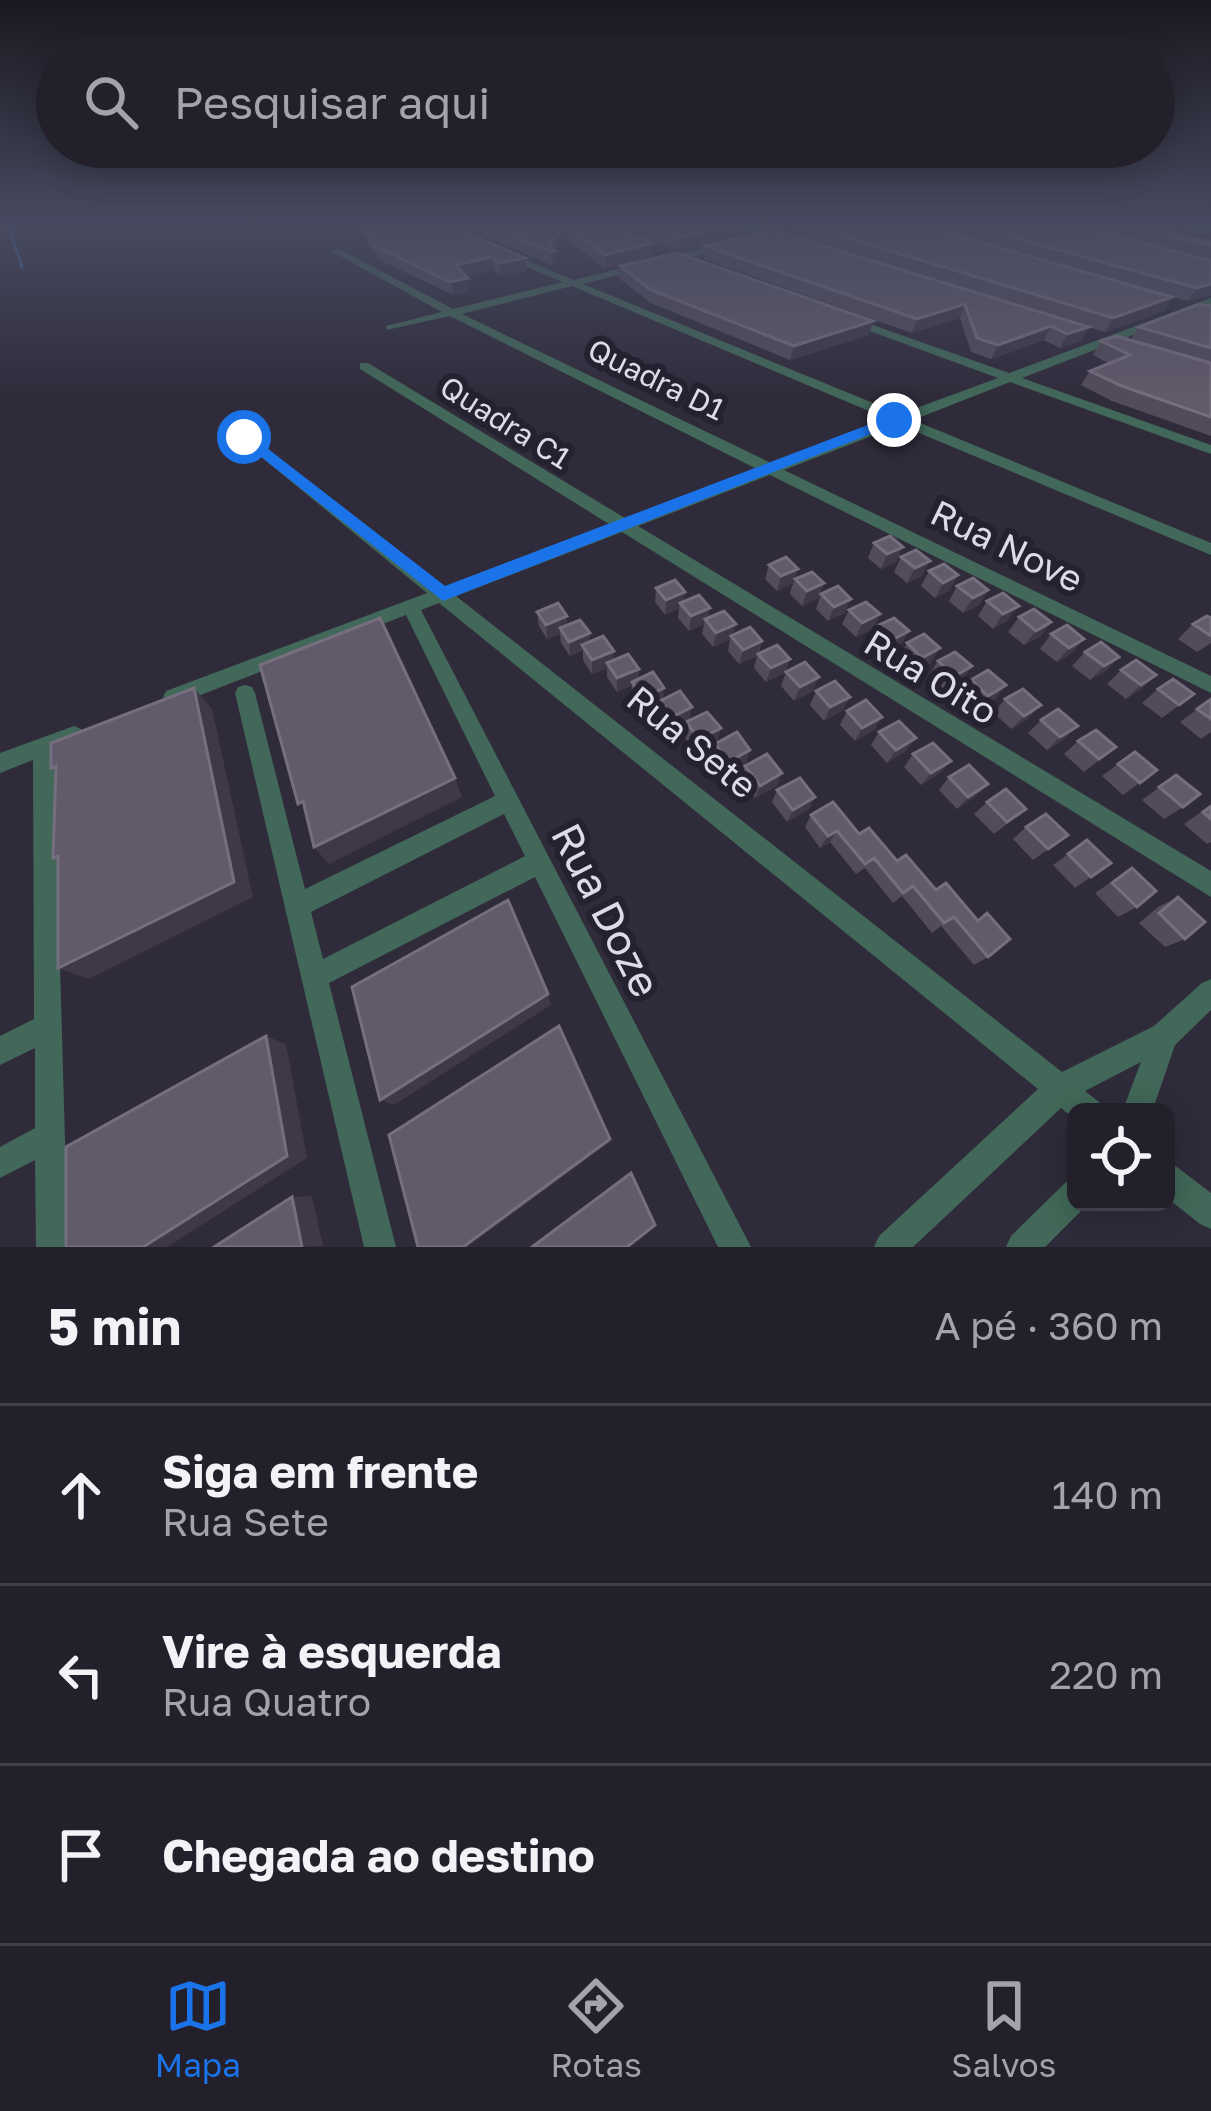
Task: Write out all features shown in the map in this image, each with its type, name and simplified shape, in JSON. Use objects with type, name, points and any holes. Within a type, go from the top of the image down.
[{"type":"street","points":[[394,282],[450,312]]},
{"type":"street","points":[[391,328],[575,282]]},
{"type":"street","points":[[572,283],[1211,549]]},
{"type":"street","points":[[151,706],[1211,301]]},
{"type":"street","points":[[1166,304],[1211,316]]},
{"type":"street","name":"Quadra D1","points":[[450,312],[773,467]]},
{"type":"street","points":[[831,314],[1211,450]]},
{"type":"street","points":[[1082,333],[1126,347]]},
{"type":"street","name":"Quadra C1","points":[[364,366],[617,525]]},
{"type":"street","name":"Rua Sete","points":[[244,437],[1080,1103]]},
{"type":"street","name":"Rua Nove","points":[[773,467],[1211,685]]},
{"type":"street","name":"Rua Oito","points":[[617,525],[1211,885]]},
{"type":"street","name":"Rua Doze","points":[[411,607],[735,1247]]},
{"type":"street","points":[[245,693],[380,1247]]},
{"type":"street","points":[[0,763],[86,730]]},
{"type":"street","points":[[43,747],[52,1247]]},
{"type":"street","points":[[297,906],[507,802]]},
{"type":"street","points":[[314,977],[538,862]]},
{"type":"street","points":[[890,1247],[1063,1087],[1164,1036],[1211,992]]},
{"type":"street","points":[[0,1051],[48,1027]]},
{"type":"street","points":[[1140,1103],[1164,1036]]},
{"type":"street","points":[[0,1163],[50,1136]]},
{"type":"street","points":[[1175,1185],[1211,1213]]},
{"type":"street","points":[[1022,1247],[1067,1203]]},
{"type":"building","points":[[641,282],[762,282],[873,321],[794,346]]},
{"type":"building","points":[[810,282],[942,282],[1089,327],[1067,334],[1051,326],[998,345],[977,338],[965,304],[917,319]]},
{"type":"building","points":[[994,282],[1120,282],[1172,297],[1113,318]]},
{"type":"building","points":[[1176,282],[1211,282],[1197,288]]},
{"type":"building","points":[[1199,304],[1211,306],[1211,348],[1139,327]]},
{"type":"building","points":[[1116,336],[1211,363],[1211,417],[1090,371],[1130,355],[1101,341]]},
{"type":"building","points":[[890,536],[903,547],[887,554],[874,543]]},
{"type":"building","points":[[916,550],[930,561],[915,568],[901,557]]},
{"type":"building","points":[[786,557],[798,569],[781,576],[769,565]]},
{"type":"building","points":[[944,564],[958,575],[943,583],[929,571]]},
{"type":"building","points":[[812,572],[824,583],[807,591],[795,579]]},
{"type":"building","points":[[973,578],[988,590],[973,598],[957,586]]},
{"type":"building","points":[[675,580],[685,592],[666,600],[656,588]]},
{"type":"building","points":[[838,586],[851,599],[834,607],[821,594]]},
{"type":"building","points":[[1003,593],[1019,606],[1003,614],[987,601]]},
{"type":"building","points":[[699,595],[710,608],[691,616],[680,603]]},
{"type":"building","points":[[866,602],[880,614],[862,623],[849,610]]},
{"type":"building","points":[[558,603],[567,616],[546,625],[537,612]]},
{"type":"building","points":[[1034,609],[1051,622],[1036,631],[1019,617]]},
{"type":"building","points":[[724,611],[736,624],[716,633],[705,619]]},
{"type":"building","points":[[380,618],[455,778],[314,847],[260,665]]},
{"type":"building","points":[[894,618],[909,631],[892,640],[877,626]]},
{"type":"building","points":[[1211,618],[1211,636],[1193,624]]},
{"type":"building","points":[[580,620],[590,633],[569,642],[560,628]]},
{"type":"building","points":[[1067,625],[1084,639],[1069,648],[1051,634]]},
{"type":"building","points":[[750,627],[762,641],[743,650],[731,636]]},
{"type":"building","points":[[924,634],[940,648],[922,658],[907,643]]},
{"type":"building","points":[[603,636],[614,651],[592,660],[582,645]]},
{"type":"building","points":[[1101,642],[1119,657],[1104,666],[1085,652]]},
{"type":"building","points":[[777,645],[790,659],[771,668],[758,654]]},
{"type":"building","points":[[955,652],[972,666],[955,676],[938,661]]},
{"type":"building","points":[[628,654],[639,669],[617,678],[607,663]]},
{"type":"building","points":[[1136,660],[1156,675],[1141,685],[1121,670]]},
{"type":"building","points":[[805,662],[819,677],[800,687],[786,672]]},
{"type":"building","points":[[988,670],[1006,685],[988,696],[971,680]]},
{"type":"building","points":[[653,672],[664,688],[643,698],[632,682]]},
{"type":"building","points":[[1173,679],[1194,694],[1179,705],[1158,689]]},
{"type":"building","points":[[835,681],[850,697],[830,707],[816,691]]},
{"type":"building","points":[[194,688],[234,882],[58,968],[58,856],[53,858],[56,766],[51,768],[51,743]]},
{"type":"building","points":[[1023,689],[1041,705],[1024,716],[1005,699]]},
{"type":"building","points":[[680,691],[692,707],[670,718],[658,702]]},
{"type":"building","points":[[1211,699],[1211,719],[1197,709]]},
{"type":"building","points":[[866,700],[882,717],[862,728],[847,711]]},
{"type":"building","points":[[1058,709],[1078,726],[1060,737],[1041,720]]},
{"type":"building","points":[[707,712],[721,728],[699,739],[686,722]]},
{"type":"building","points":[[899,721],[916,738],[896,750],[879,732]]},
{"type":"building","points":[[1096,730],[1116,747],[1099,759],[1078,741]]},
{"type":"building","points":[[737,732],[750,750],[728,762],[715,744]]},
{"type":"building","points":[[933,743],[951,761],[931,773],[913,754]]},
{"type":"building","points":[[1135,752],[1157,770],[1140,783],[1118,764]]},
{"type":"building","points":[[767,754],[782,773],[760,786],[745,766]]},
{"type":"building","points":[[969,765],[988,784],[968,797],[949,777]]},
{"type":"building","points":[[1176,775],[1200,794],[1183,807],[1159,787]]},
{"type":"building","points":[[800,778],[815,797],[793,810],[777,790]]},
{"type":"building","points":[[1006,789],[1026,809],[1007,822],[987,802]]},
{"type":"building","points":[[833,802],[859,834],[869,828],[897,861],[906,855],[936,890],[946,883],[978,921],[987,913],[1010,939],[988,957],[954,917],[944,923],[913,886],[903,893],[874,858],[865,864],[837,831],[828,836],[811,815]]},
{"type":"building","points":[[1046,814],[1068,835],[1048,849],[1026,827]]},
{"type":"building","points":[[1087,840],[1111,863],[1091,877],[1068,854]]},
{"type":"building","points":[[1132,868],[1156,891],[1137,907],[1112,883]]},
{"type":"building","points":[[1178,897],[1205,922],[1185,939],[1159,913]]},
{"type":"building","points":[[508,900],[548,994],[380,1100],[352,987]]},
{"type":"building","points":[[559,1026],[610,1139],[463,1247],[418,1247],[389,1135]]},
{"type":"building","points":[[266,1036],[287,1156],[143,1247],[66,1247],[66,1147]]},
{"type":"building","points":[[631,1173],[655,1225],[627,1247],[532,1247]]},
{"type":"building","points":[[292,1197],[302,1247],[214,1247]]},
{"type":"route","points":[[244,437],[443,594],[894,420]]}]
